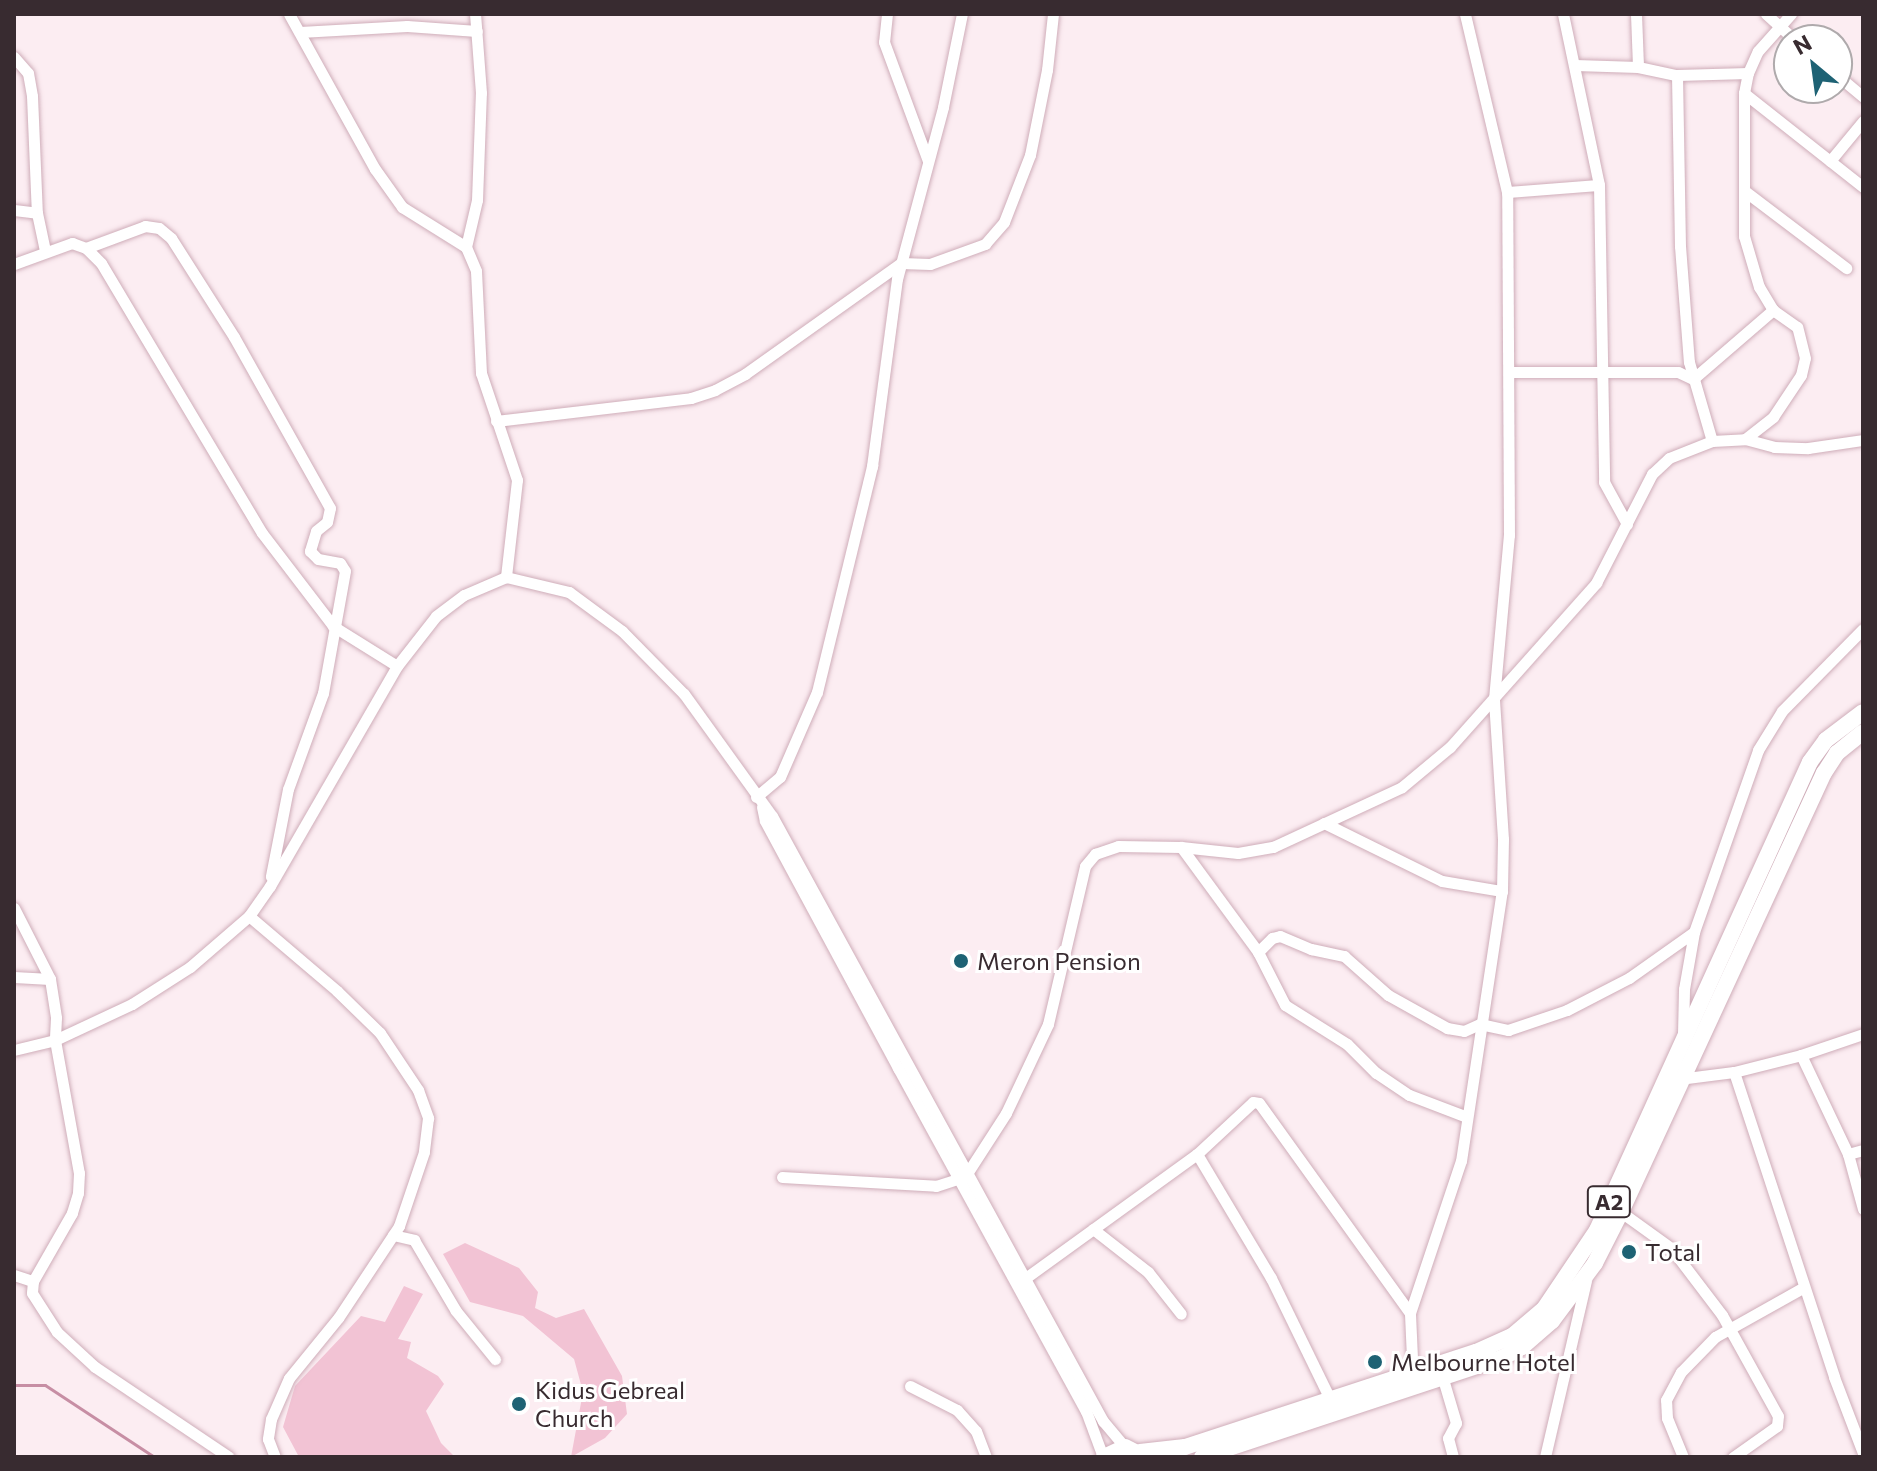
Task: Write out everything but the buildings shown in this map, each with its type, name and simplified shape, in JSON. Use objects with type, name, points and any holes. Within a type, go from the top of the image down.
[{"type":"highway","name":"A2","points":[[1202,1457],[1413,1381],[1512,1336],[1544,1309],[1582,1257],[1810,762],[1826,740],[1863,712]]},
{"type":"highway","points":[[1846,722],[1859,734]]},
{"type":"highway","name":"A2","points":[[1104,1457],[1185,1447],[1330,1399],[1413,1381],[1443,1379],[1522,1347],[1552,1321],[1587,1275],[1621,1212],[1824,773],[1837,753],[1859,734]]},
{"type":"street","points":[[396,14],[407,26]]},
{"type":"street","points":[[466,247],[477,200],[481,93],[475,14]]},
{"type":"street","points":[[887,14],[884,42],[928,162]]},
{"type":"street","points":[[759,802],[780,777],[817,692],[872,466],[901,263],[962,14]]},
{"type":"street","points":[[496,421],[691,398],[715,390],[803,334],[901,263],[930,264],[985,244],[1004,222],[1030,155],[1053,14]]},
{"type":"street","points":[[1413,1381],[1410,1313],[1461,1161],[1502,891],[1503,839],[1494,699],[1509,535],[1507,192],[1465,14]]},
{"type":"street","points":[[1563,14],[1599,185],[1604,482],[1627,524]]},
{"type":"street","points":[[1636,14],[1638,67]]},
{"type":"street","points":[[292,16],[375,169],[402,207],[466,247],[476,271],[481,373],[517,480],[506,577]]},
{"type":"street","points":[[300,32],[407,26],[477,31]]},
{"type":"street","points":[[1745,439],[1773,417],[1803,366],[1805,347],[1797,327],[1773,310],[1750,265],[1744,236],[1744,93],[1748,73],[1758,51],[1773,36]]},
{"type":"street","points":[[14,57],[28,73],[32,96],[37,213],[45,250]]},
{"type":"street","points":[[1575,65],[1638,67],[1677,75],[1748,73]]},
{"type":"street","points":[[1677,75],[1680,246],[1693,379],[1712,441]]},
{"type":"street","points":[[1744,93],[1863,187]]},
{"type":"street","points":[[1830,161],[1863,121]]},
{"type":"street","points":[[1507,192],[1599,185]]},
{"type":"street","points":[[1746,192],[1846,268]]},
{"type":"street","points":[[14,210],[37,213]]},
{"type":"street","points":[[86,248],[145,226],[159,228],[171,238],[234,337],[330,508],[327,522],[316,531],[310,544],[312,555],[344,567],[323,693],[288,789],[270,886]]},
{"type":"street","points":[[14,264],[45,250],[72,243],[86,248],[101,263],[262,533],[333,626],[397,666]]},
{"type":"street","points":[[1693,379],[1773,310]]},
{"type":"street","points":[[1510,372],[1678,372],[1693,379]]},
{"type":"street","points":[[782,1177],[936,1186],[963,1176],[1021,1088],[1048,1024],[1085,866],[1095,854],[1118,846],[1181,847],[1238,853],[1273,847],[1402,787],[1450,747],[1596,583],[1652,474],[1669,458],[1712,441],[1745,439],[1774,447],[1808,448],[1863,440]]},
{"type":"street","points":[[14,1050],[55,1040],[132,1004],[190,967],[249,916],[270,886],[397,666],[436,616],[464,595],[506,577],[569,592],[622,631],[684,694],[772,816],[1021,1281],[1103,1421],[1137,1452]]},
{"type":"street","points":[[1683,1039],[1684,989],[1694,932],[1758,750],[1782,711],[1863,629]]},
{"type":"street","points":[[1324,823],[1442,881],[1502,891]]},
{"type":"street","points":[[1181,847],[1258,952],[1285,1005],[1347,1044],[1376,1073],[1409,1095],[1467,1117]]},
{"type":"street","points":[[14,908],[50,979],[56,1018],[55,1040],[79,1173],[78,1193],[72,1213],[33,1281],[32,1293],[57,1332],[95,1367],[229,1457]]},
{"type":"street","points":[[249,916],[337,991],[380,1033],[418,1090],[428,1118],[424,1152],[393,1235],[338,1318],[289,1378],[271,1419],[268,1439],[275,1457]]},
{"type":"street","points":[[1258,952],[1272,938],[1280,936],[1311,949],[1336,953],[1344,956],[1388,995],[1447,1028],[1464,1031],[1480,1024],[1508,1030],[1567,1010],[1629,978],[1694,932]]},
{"type":"street","points":[[14,977],[50,979]]},
{"type":"street","points":[[1663,1083],[1734,1072],[1801,1055],[1863,1034]]},
{"type":"street","points":[[1801,1055],[1848,1154],[1863,1209]]},
{"type":"street","points":[[1734,1072],[1804,1287],[1863,1453]]},
{"type":"street","points":[[1021,1281],[1197,1154],[1246,1105],[1259,1103],[1410,1313]]},
{"type":"street","points":[[1848,1154],[1863,1150]]},
{"type":"street","points":[[1197,1154],[1271,1278],[1330,1399]]},
{"type":"street","points":[[1621,1212],[1671,1248],[1722,1315],[1779,1421],[1733,1457]]},
{"type":"street","points":[[1093,1229],[1148,1272],[1181,1314]]},
{"type":"street","points":[[393,1235],[414,1240],[456,1311],[495,1359]]},
{"type":"street","points":[[1545,1457],[1587,1275],[1582,1257]]},
{"type":"street","points":[[14,1275],[33,1281]]},
{"type":"street","points":[[1021,1281],[1086,1411],[1104,1457]]},
{"type":"street","points":[[1683,1457],[1667,1418],[1666,1400],[1681,1372],[1701,1347],[1804,1287]]},
{"type":"street","points":[[1443,1379],[1456,1423],[1448,1438],[1453,1457]]},
{"type":"street","points":[[910,1386],[957,1410],[976,1431],[986,1457]]},
{"type":"shaded area","points":[[465,1243],[519,1268],[538,1292],[535,1308],[556,1318],[584,1309],[622,1376],[627,1414],[605,1438],[571,1457],[583,1392],[574,1359],[523,1316],[470,1302],[443,1254]]},
{"type":"shaded area","points":[[404,1286],[423,1294],[398,1339],[411,1342],[407,1358],[438,1376],[444,1384],[426,1411],[441,1443],[455,1457],[299,1457],[283,1427],[295,1386],[361,1316],[385,1322]]},
{"type":"waterway","points":[[14,1385],[45,1385],[154,1457]]},
{"type":"place","name":"Meron Pension","points":[[961,961]]},
{"type":"place","name":"Total","points":[[1629,1252]]},
{"type":"place","name":"Melbourne Hotel","points":[[1375,1362]]},
{"type":"place","name":"Kidus Gebreal Church","points":[[519,1404]]}]
